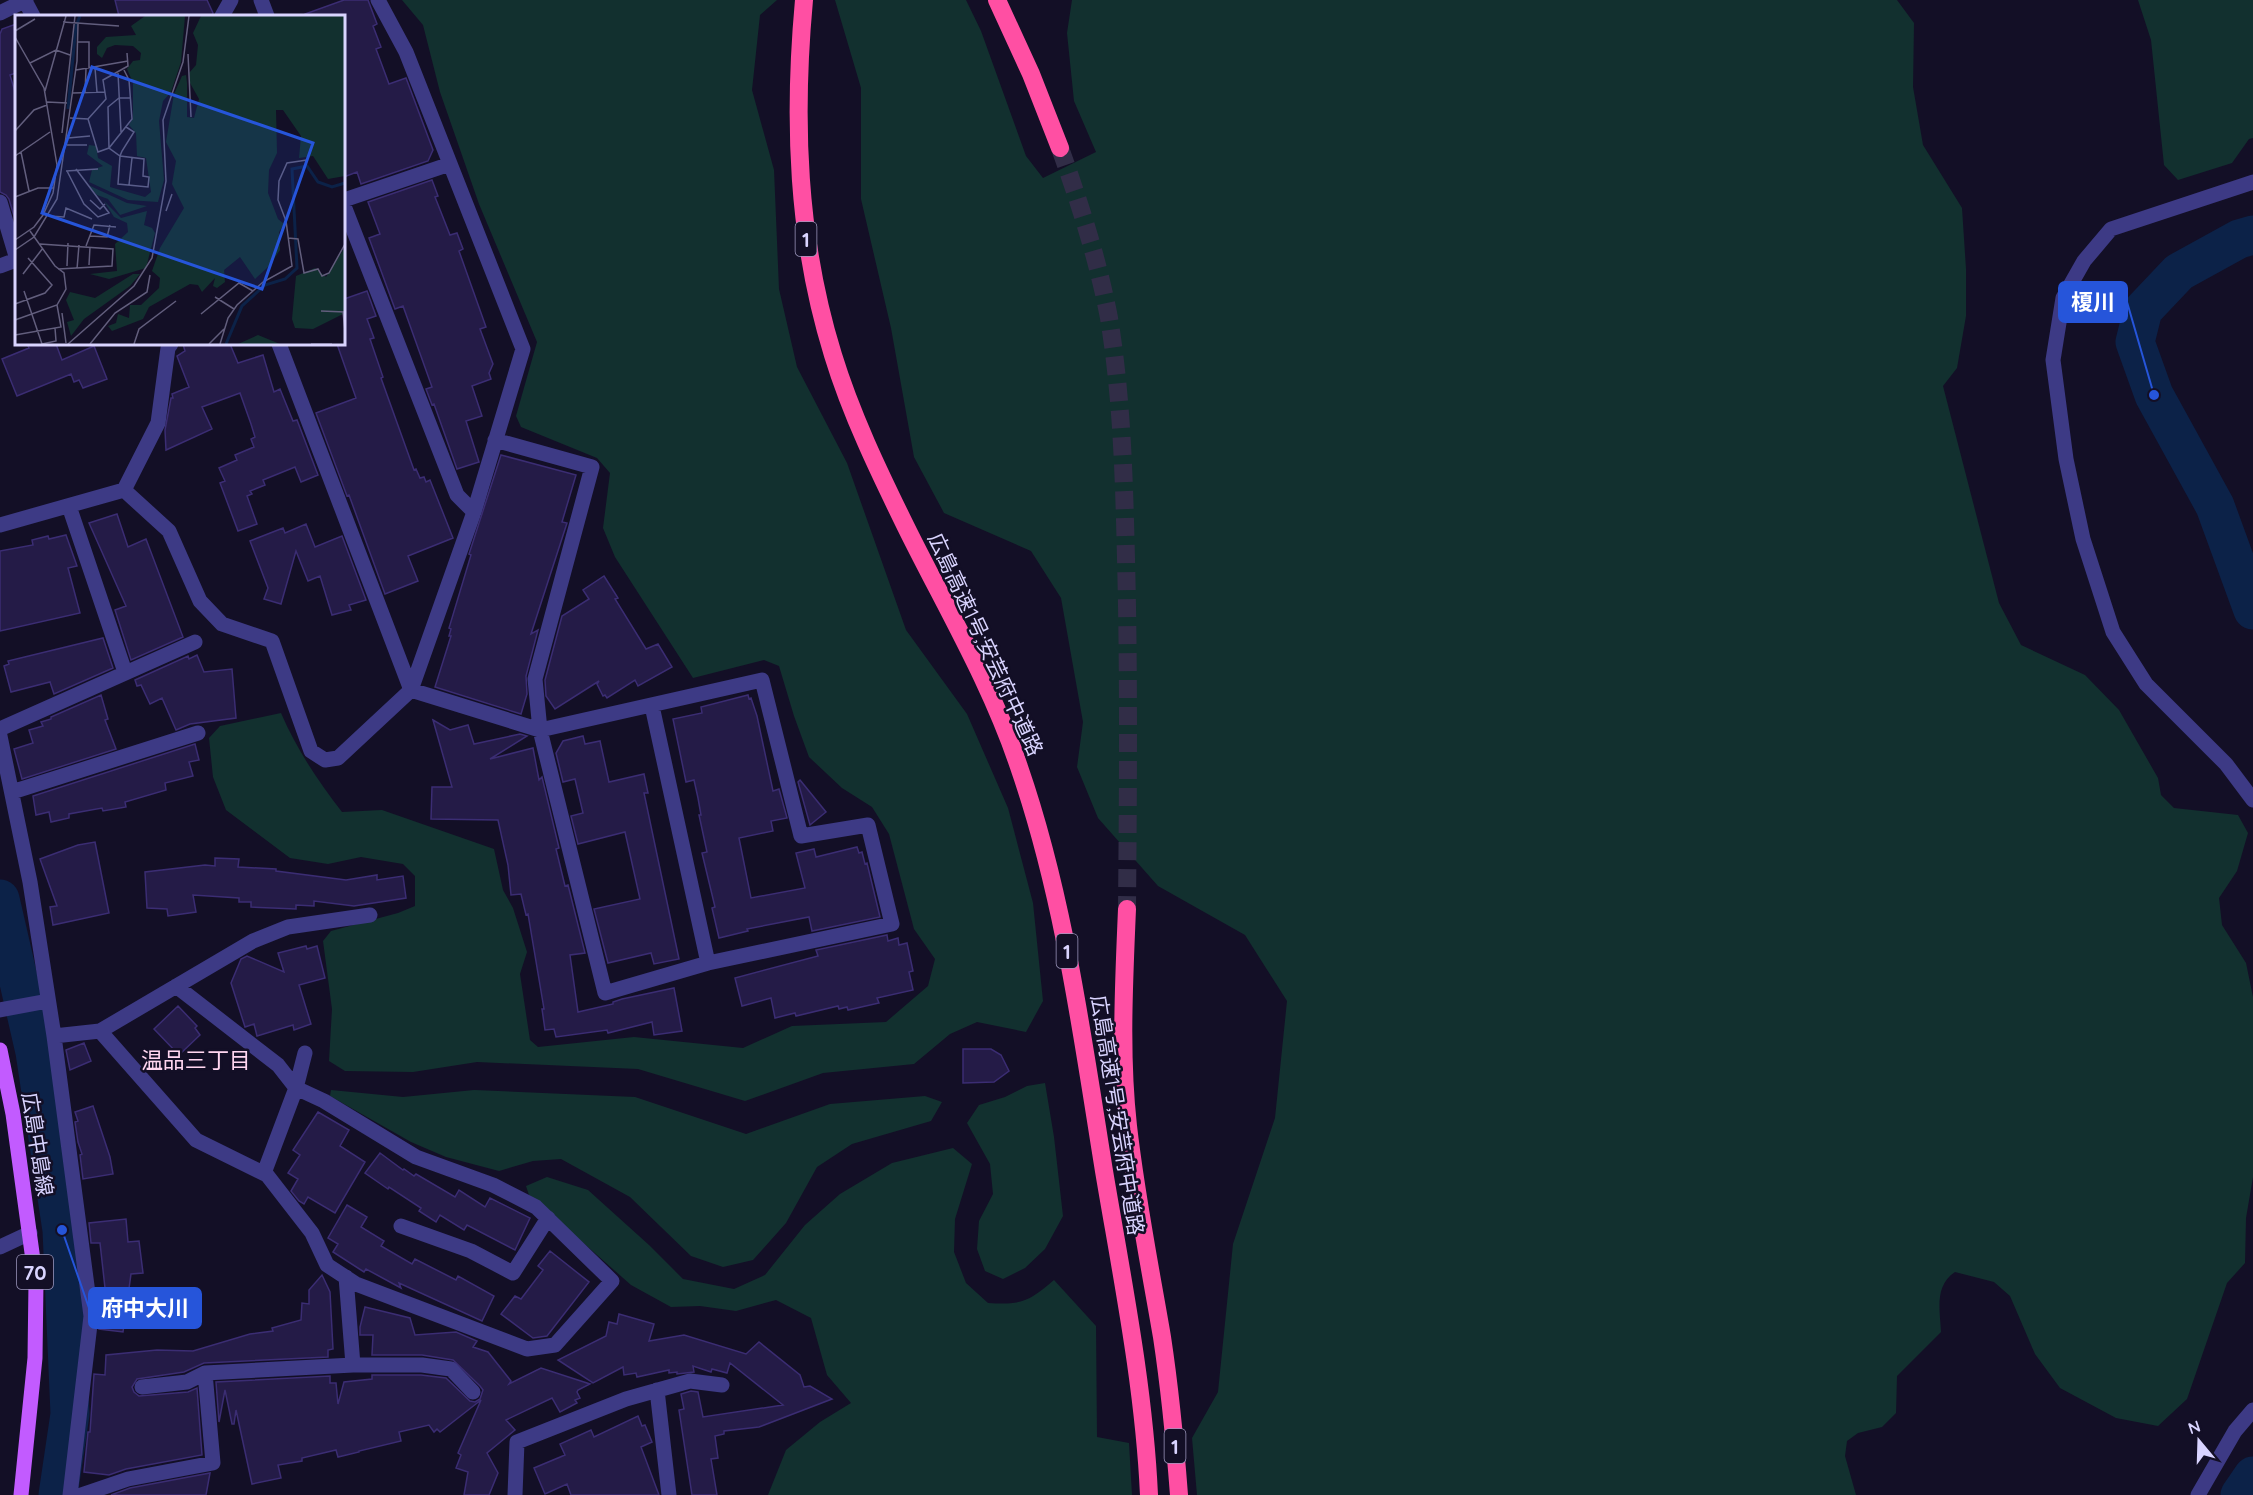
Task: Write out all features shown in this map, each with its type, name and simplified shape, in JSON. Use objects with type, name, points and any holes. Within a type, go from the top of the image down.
[{"type":"highway","points":[[998,0],[1031,74],[1060,148]]},
{"type":"highway","name":"広島高速1号;安芸府中道路","points":[[803,9],[798,126],[799,174],[811,269],[834,358],[871,451],[999,715],[1034,813],[1058,907],[1077,1002],[1142,1403],[1149,1495]]},
{"type":"highway","name":"広島高速1号;安芸府中道路","points":[[1127,909],[1123,1021],[1128,1124],[1133,1171],[1170,1397],[1179,1495]]},
{"type":"main road","name":"広島中島線","points":[[0,1050],[13,1114],[36,1282],[35,1358],[21,1495]]},
{"type":"street","points":[[0,13],[26,0],[33,15]]},
{"type":"street","points":[[223,15],[231,0]]},
{"type":"street","points":[[261,0],[267,15]]},
{"type":"street","points":[[124,490],[169,531],[200,601],[222,624],[272,641],[311,751],[325,760],[338,758],[411,690],[474,512],[523,349],[406,52],[378,0]]},
{"type":"street","points":[[345,200],[450,164]]},
{"type":"street","points":[[2253,182],[2111,228],[2084,261],[2063,298],[2053,360],[2066,459],[2083,539],[2114,632],[2146,684],[2226,764],[2253,800]]},
{"type":"street","points":[[0,202],[15,254]]},
{"type":"street","points":[[345,209],[457,495],[474,512]]},
{"type":"street","points":[[0,266],[15,258]]},
{"type":"street","points":[[0,525],[124,490],[158,423],[170,345]]},
{"type":"street","points":[[279,345],[411,690]]},
{"type":"street","points":[[411,690],[540,730],[762,680],[801,836],[868,825],[892,924],[708,963],[605,993],[540,730],[535,679],[592,467],[495,440]]},
{"type":"street","points":[[69,506],[125,672]]},
{"type":"street","points":[[0,729],[195,642]]},
{"type":"street","points":[[652,706],[708,963]]},
{"type":"street","points":[[12,792],[198,734]]},
{"type":"street","points":[[0,736],[30,882],[54,1036],[91,1316],[70,1495]]},
{"type":"street","points":[[54,1036],[100,1030],[253,941],[288,927],[370,915]]},
{"type":"street","points":[[100,1030],[196,1140],[264,1173],[312,1233],[327,1265],[356,1284],[527,1349],[555,1345],[612,1281],[536,1207],[493,1185],[416,1157],[324,1101],[296,1088],[278,1065],[176,986]]},
{"type":"street","points":[[0,1010],[48,1001]]},
{"type":"street","points":[[264,1173],[296,1088],[305,1053]]},
{"type":"street","points":[[401,1226],[471,1251],[513,1273],[548,1218]]},
{"type":"street","points":[[0,1247],[30,1233]]},
{"type":"street","points":[[346,1277],[353,1365]]},
{"type":"street","points":[[142,1387],[188,1382],[205,1373],[353,1365],[422,1365],[451,1369],[473,1392]]},
{"type":"street","points":[[81,1495],[128,1479],[213,1463],[205,1373]]},
{"type":"street","points":[[515,1495],[517,1442],[626,1399],[657,1390],[690,1381],[722,1385]]},
{"type":"street","points":[[657,1390],[669,1495]]},
{"type":"street","points":[[2198,1495],[2235,1431],[2253,1410]]},
{"type":"green space","points":[[402,0],[777,0],[760,15],[752,90],[774,170],[779,289],[797,367],[847,463],[906,630],[967,714],[1008,808],[1033,903],[1043,1001],[1026,1032],[977,1022],[950,1034],[914,1064],[823,1073],[745,1101],[638,1069],[477,1062],[413,1072],[345,1071],[329,1061],[332,1009],[323,941],[331,931],[398,913],[415,906],[415,876],[403,864],[361,857],[328,864],[290,858],[226,810],[213,777],[209,738],[220,726],[281,713],[308,765],[342,812],[382,810],[494,849],[503,890],[513,908],[527,952],[520,974],[530,1040],[538,1047],[634,1037],[743,1048],[792,1026],[886,1022],[928,986],[935,959],[914,929],[889,834],[872,807],[842,788],[809,757],[779,666],[764,660],[693,678],[615,557],[603,528],[610,473],[597,458],[521,427],[516,416],[537,342],[479,204],[440,92],[423,25]]},
{"type":"green space","points":[[835,0],[966,0],[981,31],[1026,156],[1043,178],[1096,152],[1074,101],[1067,33],[1072,0],[1897,0],[1914,23],[1913,87],[1923,145],[1962,208],[1966,316],[1957,368],[1943,386],[1999,603],[2021,645],[2085,675],[2119,710],[2158,778],[2161,795],[2174,808],[2238,815],[2248,833],[2237,871],[2219,898],[2222,925],[2246,963],[2253,997],[2253,1177],[2246,1218],[2245,1263],[2227,1283],[2187,1399],[2158,1426],[2116,1418],[2060,1388],[2035,1354],[2010,1296],[1994,1282],[1955,1272],[1948,1278],[1941,1291],[1939,1307],[1941,1332],[1897,1376],[1896,1413],[1882,1427],[1858,1433],[1847,1441],[1845,1456],[1856,1495],[1197,1495],[1192,1438],[1218,1392],[1233,1244],[1275,1118],[1287,1001],[1245,935],[1158,886],[1098,818],[1077,767],[1083,722],[1061,598],[1031,551],[944,513],[914,457],[891,328],[861,199],[861,88]]},
{"type":"green space","points":[[2138,0],[2253,0],[2253,138],[2249,139],[2232,163],[2178,180],[2164,165],[2151,40]]},
{"type":"green space","points":[[1045,1083],[1063,1216],[1045,1249],[1025,1268],[1003,1279],[985,1271],[977,1249],[979,1221],[993,1194],[990,1164],[967,1123],[979,1105],[1005,1097],[1027,1086]]},
{"type":"green space","points":[[331,1090],[403,1097],[474,1090],[635,1097],[746,1134],[830,1104],[925,1096],[942,1102],[931,1121],[852,1144],[817,1167],[786,1223],[753,1260],[723,1267],[691,1256],[630,1197],[561,1159],[533,1161],[499,1171],[446,1157],[411,1142],[330,1096]]},
{"type":"green space","points":[[953,1148],[972,1164],[955,1219],[954,1252],[966,1283],[988,1303],[1009,1303],[1031,1297],[1054,1280],[1096,1326],[1097,1437],[1129,1443],[1132,1495],[768,1495],[786,1450],[820,1422],[851,1403],[827,1375],[811,1318],[776,1300],[736,1311],[700,1306],[671,1307],[631,1285],[529,1195],[526,1186],[547,1177],[588,1190],[683,1279],[734,1289],[765,1275],[805,1225],[840,1194],[892,1163]]},
{"type":"building","points":[[115,0],[207,0],[213,13],[212,15],[119,15]]},
{"type":"building","points":[[344,0],[368,0],[377,24],[373,26],[381,47],[376,49],[389,84],[406,78],[433,150],[428,161],[361,184],[357,172],[345,177],[345,15],[305,14]]},
{"type":"building","points":[[15,24],[15,73],[10,75],[15,92],[15,220],[9,199],[0,192],[0,34],[2,29]]},
{"type":"building","points":[[432,180],[438,196],[435,197],[450,235],[457,233],[463,249],[459,251],[486,327],[480,329],[493,364],[489,373],[491,379],[472,386],[482,416],[466,421],[479,462],[457,469],[434,404],[432,405],[426,389],[432,387],[403,306],[395,309],[369,238],[380,234],[368,202]]},
{"type":"building","points":[[367,291],[376,316],[367,319],[374,338],[370,339],[383,377],[381,378],[414,470],[416,469],[420,478],[424,477],[426,482],[430,480],[453,538],[408,556],[418,581],[385,594],[316,413],[356,398],[337,345],[345,345],[345,299]]},
{"type":"building","points":[[28,345],[56,345],[62,360],[94,346],[107,379],[83,388],[79,380],[74,382],[71,374],[17,396],[2,359],[29,348]]},
{"type":"building","points":[[183,345],[230,345],[238,363],[263,355],[274,392],[280,389],[293,421],[297,420],[318,475],[301,482],[295,467],[263,480],[265,485],[250,491],[252,494],[247,496],[257,524],[238,531],[220,483],[225,481],[219,468],[237,460],[235,455],[254,447],[251,439],[255,437],[240,393],[202,407],[212,429],[166,450],[165,430],[172,394],[189,387],[177,356],[185,351]]},
{"type":"building","points":[[501,455],[576,475],[562,522],[567,523],[531,634],[538,630],[526,676],[527,694],[521,714],[435,687],[451,636],[449,636],[451,629],[449,628],[471,555],[469,554]]},
{"type":"building","points":[[117,514],[128,547],[146,539],[183,637],[131,660],[115,610],[126,606],[89,523]]},
{"type":"building","points":[[306,524],[315,547],[342,536],[366,600],[349,605],[351,610],[332,615],[320,576],[308,581],[296,551],[281,604],[264,599],[268,588],[250,541],[283,528],[285,533]]},
{"type":"building","points":[[66,535],[77,566],[68,568],[80,613],[0,631],[0,551],[33,545],[32,540],[48,536],[49,539]]},
{"type":"building","points":[[604,576],[618,598],[615,599],[646,649],[658,644],[672,667],[638,686],[635,680],[607,698],[603,696],[597,684],[599,681],[555,709],[546,696],[545,680],[562,616],[589,599],[583,590]]},
{"type":"building","points":[[103,638],[113,668],[54,694],[50,682],[11,692],[4,666],[9,664],[8,661]]},
{"type":"building","points":[[197,655],[204,672],[232,669],[236,718],[190,724],[176,730],[162,698],[150,704],[141,685],[137,686],[135,680],[188,656],[189,659]]},
{"type":"building","points":[[101,695],[108,719],[105,720],[116,749],[22,779],[14,749],[33,743],[29,730],[43,726],[41,722]]},
{"type":"building","points":[[748,695],[757,716],[773,791],[779,789],[787,818],[771,821],[773,831],[739,838],[751,898],[805,888],[796,853],[814,849],[816,857],[857,847],[859,853],[862,852],[865,864],[867,863],[880,917],[812,931],[809,917],[747,929],[748,931],[719,938],[712,908],[715,907],[702,853],[707,852],[699,815],[701,815],[698,798],[694,780],[686,782],[673,719],[702,713],[701,707]]},
{"type":"building","points":[[433,720],[450,730],[468,725],[474,744],[520,734],[527,736],[490,759],[533,748],[539,780],[542,777],[559,848],[556,849],[565,886],[568,885],[585,953],[570,955],[578,1012],[613,1004],[622,999],[674,988],[682,1031],[654,1035],[652,1022],[608,1033],[607,1030],[556,1037],[554,1029],[545,1030],[542,1009],[544,1009],[528,914],[526,915],[521,894],[511,895],[508,865],[498,820],[431,819],[432,787],[452,787]]},
{"type":"building","points":[[583,736],[585,744],[600,741],[609,782],[644,774],[648,793],[644,793],[679,959],[654,964],[651,953],[608,963],[594,909],[640,899],[625,832],[578,844],[571,816],[583,813],[575,779],[563,782],[556,753],[563,741]]},
{"type":"building","points":[[195,744],[199,760],[189,762],[193,776],[165,783],[166,790],[125,802],[126,807],[103,811],[102,808],[69,814],[69,818],[51,822],[49,812],[36,815],[33,796]]},
{"type":"building","points":[[800,780],[826,812],[810,825],[798,782]]},
{"type":"building","points":[[95,842],[109,913],[53,925],[50,907],[57,906],[40,859],[78,845]]},
{"type":"building","points":[[215,858],[239,859],[238,867],[276,869],[276,871],[346,880],[377,875],[377,880],[403,876],[406,898],[354,906],[314,901],[314,906],[296,905],[296,909],[251,907],[251,902],[239,902],[239,898],[193,895],[196,912],[168,916],[167,909],[147,908],[145,872],[205,865],[215,866]]},
{"type":"building","points":[[887,935],[888,941],[898,938],[899,945],[907,943],[913,971],[909,972],[913,990],[877,998],[879,1003],[848,1010],[847,1007],[839,1009],[838,1006],[796,1016],[795,1013],[775,1018],[771,998],[742,1006],[735,978],[818,956],[816,950]]},
{"type":"building","points":[[306,946],[307,949],[317,946],[325,978],[299,985],[311,1024],[294,1030],[293,1025],[257,1036],[254,1024],[245,1027],[231,983],[241,959],[247,956],[284,972],[278,953]]},
{"type":"building","points":[[178,1006],[197,1026],[195,1028],[200,1035],[179,1055],[154,1029]]},
{"type":"building","points":[[84,1043],[91,1061],[70,1070],[66,1050]]},
{"type":"building","points":[[963,1049],[991,1049],[1001,1055],[1009,1071],[994,1082],[963,1083]]},
{"type":"building","points":[[93,1106],[110,1157],[113,1174],[83,1179],[80,1155],[82,1154],[78,1142],[75,1122],[78,1121],[75,1112]]},
{"type":"building","points":[[318,1112],[349,1130],[340,1146],[365,1162],[335,1213],[308,1197],[304,1204],[291,1191],[298,1179],[288,1173],[300,1155],[293,1150]]},
{"type":"building","points":[[380,1153],[403,1170],[414,1176],[416,1174],[455,1197],[459,1190],[485,1207],[490,1198],[530,1218],[515,1250],[467,1225],[464,1230],[440,1215],[436,1222],[419,1211],[421,1208],[365,1173]]},
{"type":"building","points":[[347,1205],[367,1217],[361,1227],[384,1241],[381,1246],[412,1264],[415,1259],[456,1280],[458,1276],[494,1296],[482,1321],[399,1283],[401,1288],[366,1269],[364,1272],[333,1252],[338,1244],[328,1238]]},
{"type":"building","points":[[126,1219],[128,1242],[139,1241],[143,1273],[131,1274],[123,1332],[99,1329],[100,1296],[106,1297],[100,1243],[91,1243],[89,1223]]},
{"type":"building","points":[[550,1251],[589,1282],[547,1336],[533,1338],[501,1314],[515,1296],[521,1299],[543,1270],[538,1266]]},
{"type":"building","points":[[322,1275],[330,1292],[333,1349],[328,1350],[328,1357],[204,1363],[184,1372],[137,1379],[132,1387],[139,1396],[188,1392],[197,1388],[202,1455],[126,1469],[109,1475],[84,1472],[88,1432],[90,1432],[94,1374],[105,1375],[106,1355],[157,1350],[193,1351],[250,1334],[273,1331],[272,1328],[301,1320],[302,1303],[309,1304],[309,1290]]},
{"type":"building","points":[[365,1307],[410,1318],[415,1335],[456,1332],[477,1341],[473,1347],[488,1352],[511,1381],[509,1384],[541,1368],[590,1384],[578,1390],[580,1398],[575,1400],[577,1403],[560,1412],[552,1398],[506,1420],[515,1430],[487,1453],[498,1473],[489,1495],[464,1495],[468,1472],[456,1468],[461,1455],[458,1453],[481,1400],[440,1432],[437,1429],[434,1432],[429,1425],[399,1432],[401,1441],[359,1452],[338,1457],[336,1450],[302,1458],[302,1461],[278,1465],[281,1478],[252,1484],[236,1410],[234,1424],[232,1424],[225,1390],[219,1422],[216,1382],[330,1376],[330,1383],[336,1383],[338,1404],[344,1382],[372,1379],[372,1375],[421,1375],[446,1378],[470,1401],[475,1402],[480,1399],[483,1390],[453,1360],[422,1355],[372,1355],[373,1335],[360,1335]]},
{"type":"building","points":[[619,1314],[654,1324],[649,1341],[684,1335],[746,1354],[759,1342],[800,1375],[804,1387],[810,1386],[832,1399],[759,1427],[724,1431],[724,1434],[715,1436],[718,1458],[711,1459],[717,1495],[692,1495],[679,1410],[684,1409],[681,1394],[691,1391],[698,1392],[703,1417],[783,1405],[730,1363],[727,1373],[712,1369],[711,1372],[693,1366],[694,1372],[677,1374],[677,1372],[669,1373],[669,1370],[637,1377],[636,1373],[624,1375],[623,1367],[593,1383],[558,1360],[606,1336],[609,1322],[617,1324]]},
{"type":"building","points":[[638,1416],[642,1426],[645,1425],[652,1442],[641,1447],[659,1495],[571,1495],[567,1484],[545,1494],[534,1468],[565,1455],[560,1444],[591,1430],[594,1437]]},
{"type":"building","points":[[210,1473],[206,1495],[111,1495],[130,1488]]},
{"type":"waterway","points":[[2253,235],[2239,239],[2179,272],[2143,310],[2135,342],[2154,395],[2215,506],[2253,610]]},
{"type":"waterway","points":[[0,899],[35,1052],[62,1230],[70,1414],[58,1495]]},
{"type":"waterway","points":[[2240,1495],[2253,1476]]},
{"type":"tunnel","points":[[1060,148],[1088,232],[1105,296],[1120,408],[1127,603],[1127,909]]},
{"type":"place","name":"榎川","points":[[2154,395]]},
{"type":"place","name":"府中大川","points":[[62,1230]]},
{"type":"district","name":"温品三丁目","points":[[196,1060]]}]
